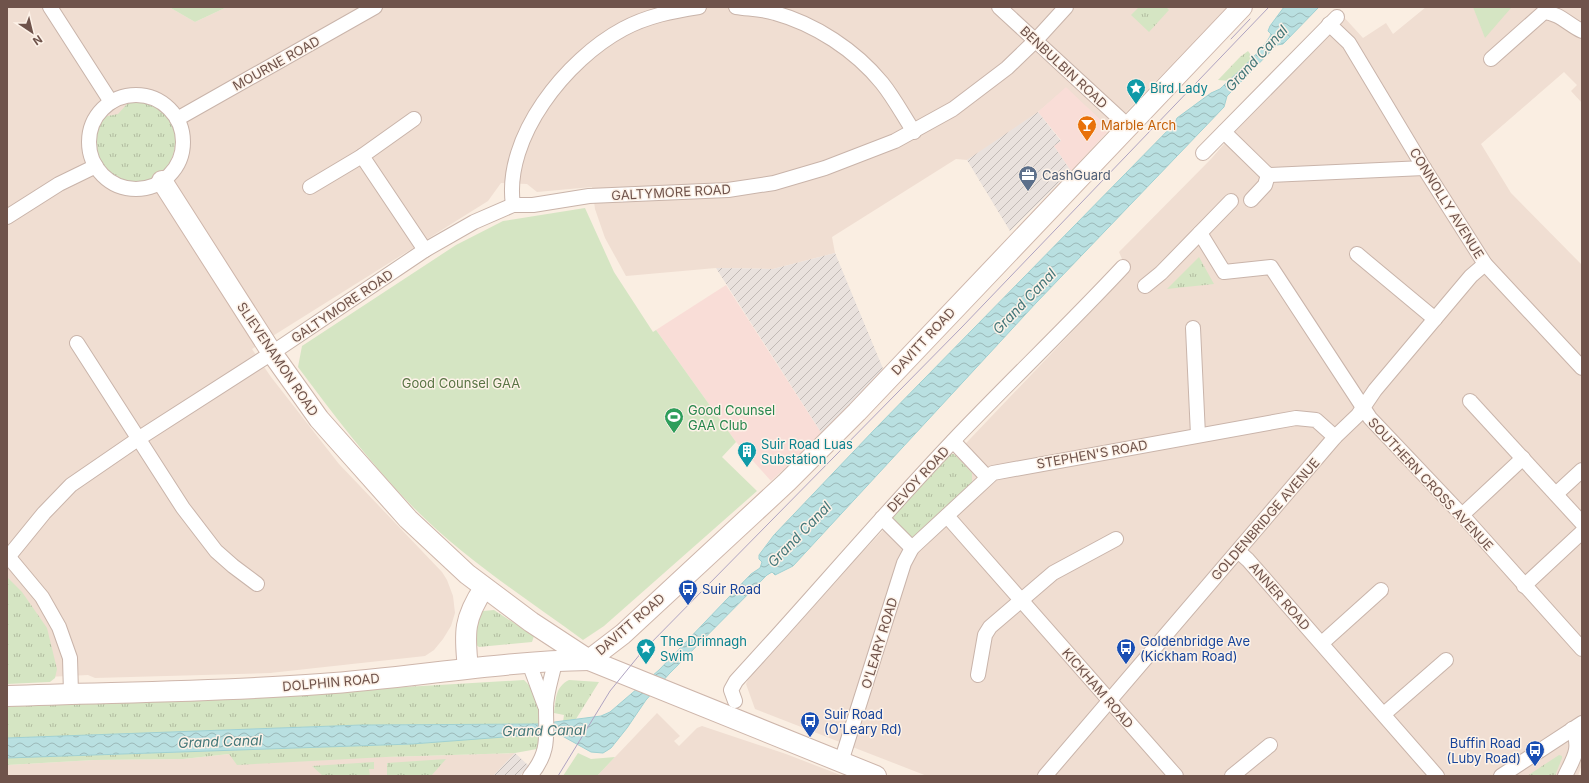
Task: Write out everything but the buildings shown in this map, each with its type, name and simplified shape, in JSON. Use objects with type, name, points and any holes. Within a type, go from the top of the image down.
[{"type":"main road","name":"DAVITT ROAD","points":[[589,660],[623,634],[772,498],[857,412],[1242,7]]},
{"type":"main road","name":"SLIEVENAMON ROAD","points":[[162,180],[272,353],[319,419],[377,486],[408,519],[466,574],[531,622],[589,660]]},
{"type":"main road","points":[[468,668],[466,623],[470,612],[484,588]]},
{"type":"main road","name":"DOLPHIN ROAD","points":[[7,696],[71,693],[211,691],[323,684],[468,668],[589,660]]},
{"type":"main road","points":[[589,660],[876,776]]},
{"type":"street","points":[[50,7],[112,102]]},
{"type":"street","name":"MOURNE ROAD","points":[[177,119],[375,7]]},
{"type":"street","points":[[514,205],[511,183],[520,150],[532,123],[560,79],[593,49],[623,29],[652,16],[699,7]]},
{"type":"street","points":[[736,7],[774,12],[801,22],[833,40],[859,60],[882,83],[914,132]]},
{"type":"street","name":"BENBULBIN ROAD","points":[[998,7],[1129,127]]},
{"type":"street","name":"GALTYMORE ROAD","points":[[8,556],[71,485],[138,439],[272,353],[425,250],[474,222],[514,205],[533,205],[589,196],[705,192],[774,183],[825,168],[888,144],[914,132],[953,109],[1007,68],[1035,41],[1066,7]]},
{"type":"street","points":[[1491,59],[1544,12],[1550,12],[1568,22],[1572,27],[1582,31]]},
{"type":"street","name":"CONNOLLY AVENUE","points":[[1224,132],[1333,20],[1349,43],[1424,168],[1485,264],[1582,368]]},
{"type":"street","points":[[132,95],[153,98],[171,110],[177,119],[183,138],[183,148],[176,166],[162,180],[147,187],[131,188],[111,181],[96,166],[91,156],[90,136],[97,116],[112,102],[121,97],[132,95]]},
{"type":"street","points":[[310,187],[362,156],[414,119]]},
{"type":"street","points":[[1203,153],[1224,132],[1268,175],[1424,168]]},
{"type":"street","points":[[362,156],[425,250]]},
{"type":"street","points":[[7,217],[59,184],[96,166]]},
{"type":"street","points":[[1251,200],[1265,185],[1268,175]]},
{"type":"street","points":[[1145,286],[1161,273],[1231,200]]},
{"type":"street","name":"SOUTHERN CROSS AVENUE","points":[[1200,233],[1224,272],[1271,267],[1370,418],[1462,515],[1582,649]]},
{"type":"street","points":[[1357,254],[1435,319]]},
{"type":"street","name":"GOLDENBRIDGE AVENUE","points":[[1045,776],[1335,437],[1363,408],[1375,390],[1471,276],[1485,264]]},
{"type":"street","name":"DEVOY ROAD","points":[[735,701],[731,690],[736,681],[953,441],[1123,267]]},
{"type":"street","points":[[1194,328],[1198,435]]},
{"type":"street","points":[[77,343],[183,508],[216,550],[233,566],[257,584]]},
{"type":"street","points":[[1470,401],[1582,523]]},
{"type":"street","name":"STEPHEN'S ROAD","points":[[947,516],[987,477],[993,473],[1003,470],[1198,435],[1306,418],[1316,420],[1335,437]]},
{"type":"street","points":[[953,441],[987,477]]},
{"type":"street","points":[[1462,515],[1523,458]]},
{"type":"street","points":[[1556,494],[1582,470]]},
{"type":"street","name":"O'LEARY ROAD","points":[[841,762],[904,563],[912,548],[947,516]]},
{"type":"street","name":"KICKHAM ROAD","points":[[947,516],[1022,598],[1176,776]]},
{"type":"street","points":[[882,518],[912,548]]},
{"type":"street","points":[[1524,586],[1582,532]]},
{"type":"street","points":[[978,675],[986,632],[1022,598],[1062,566],[1116,539]]},
{"type":"street","name":"ANNER ROAD","points":[[1238,551],[1248,560],[1322,643],[1437,776]]},
{"type":"street","points":[[8,556],[42,597],[59,627],[70,658],[71,693]]},
{"type":"street","points":[[1322,643],[1381,590]]},
{"type":"street","points":[[1384,714],[1446,660]]},
{"type":"street","points":[[530,776],[544,756],[546,744],[546,711],[555,662]]},
{"type":"street","points":[[529,663],[546,711]]},
{"type":"street","points":[[1501,776],[1577,726],[1577,749],[1565,776]]},
{"type":"street","points":[[1232,776],[1270,745]]},
{"type":"shaded area","points":[[7,7],[169,7],[195,22],[227,7],[1227,7],[1110,129],[1066,88],[1038,112],[994,143],[967,160],[956,159],[832,237],[835,253],[773,269],[716,268],[626,276],[605,238],[595,209],[592,187],[537,192],[527,184],[501,183],[488,201],[252,349],[271,377],[339,464],[442,572],[447,580],[453,596],[455,613],[451,626],[434,650],[425,656],[270,673],[95,678],[88,675],[7,679]]},
{"type":"shaded area","points":[[1426,7],[1582,7],[1582,103],[1571,91],[1577,85],[1564,72],[1481,144],[1511,193],[1582,265],[1582,764],[1578,776],[927,776],[755,709],[746,684],[754,666],[1128,273],[1119,252],[1211,159],[1257,106],[1342,15],[1363,38],[1386,23],[1393,34]]},
{"type":"shaded area","points":[[1066,87],[1110,129],[1071,171],[1054,146],[1061,140],[1038,112]]},
{"type":"shaded area","points":[[1038,112],[1061,141],[1054,146],[1071,171],[1010,231],[967,160]]},
{"type":"shaded area","points":[[835,253],[884,371],[822,434],[716,268],[773,269]]},
{"type":"shaded area","points":[[726,285],[822,434],[771,481],[736,442],[656,330]]},
{"type":"shaded area","points":[[657,713],[680,736],[674,741],[679,746],[697,728],[702,726],[786,754],[843,776],[597,776]]},
{"type":"shaded area","points":[[515,753],[493,776],[7,776],[7,765],[94,760],[183,759],[229,754],[386,757]]},
{"type":"shaded area","points":[[515,753],[529,766],[520,776],[493,776]]},
{"type":"green space","points":[[169,7],[227,7],[195,22]]},
{"type":"green space","points":[[1139,7],[1166,7],[1169,10],[1149,32],[1131,15]]},
{"type":"green space","points":[[1473,7],[1510,7],[1511,8],[1485,38]]},
{"type":"green space","points":[[1248,51],[1253,58],[1230,81],[1218,80],[1240,57]]},
{"type":"green space","points":[[137,101],[157,107],[169,119],[175,134],[174,150],[168,164],[158,176],[143,182],[124,181],[110,174],[99,160],[95,149],[96,133],[103,117],[118,114],[127,104]]},
{"type":"green space","name":"Good Counsel GAA","points":[[585,208],[614,272],[653,332],[656,330],[736,442],[722,457],[757,491],[604,626],[583,640],[494,576],[451,542],[411,505],[367,456],[298,367],[302,346],[456,245],[503,221]]},
{"type":"green space","points":[[1199,257],[1214,284],[1167,289]]},
{"type":"green space","points":[[950,454],[954,454],[972,473],[972,484],[916,537],[909,537],[892,519],[891,515]]},
{"type":"green space","points":[[7,577],[22,592],[47,628],[57,669],[55,678],[50,682],[7,684]]},
{"type":"green space","points":[[494,610],[534,636],[532,642],[479,647],[475,644],[476,616],[483,611]]},
{"type":"green space","points":[[524,680],[532,689],[534,694],[539,724],[361,725],[7,738],[7,706],[338,691]]},
{"type":"green space","points":[[569,680],[599,682],[576,719],[563,722],[564,715],[554,713],[555,703],[561,686]]},
{"type":"green space","points":[[540,733],[537,749],[515,753],[386,757],[237,765],[229,754],[183,759],[94,760],[7,765],[7,758],[412,744]]},
{"type":"green space","points":[[578,753],[591,759],[615,757],[597,776],[563,776]]},
{"type":"green space","points":[[1559,755],[1562,756],[1562,758],[1555,776],[1527,776]]},
{"type":"green space","points":[[446,759],[431,776],[387,776],[387,763]]},
{"type":"green space","points":[[374,762],[374,769],[369,769],[370,776],[323,776],[312,766]]},
{"type":"water","name":"Grand Canal","points":[[1284,7],[1319,7],[1283,44],[1277,45],[1227,96],[1224,107],[1036,303],[793,566],[775,575],[772,572],[767,575],[669,674],[646,700],[611,748],[603,753],[591,752],[557,733],[412,744],[7,758],[7,738],[361,725],[539,724],[601,716],[610,712],[659,670],[751,574],[760,568],[762,562],[759,559],[759,555],[774,535],[875,429],[1175,123],[1177,118],[1211,93],[1220,89],[1263,47],[1271,34],[1268,31],[1270,26]]},
{"type":"tram line","points":[[558,776],[610,691],[641,653],[962,327],[1269,7]]},
{"type":"tram line","points":[[1231,39],[1250,19]]},
{"type":"place","name":"Bird Lady","points":[[1136,105]]},
{"type":"place","name":"Marble Arch","points":[[1087,142]]},
{"type":"place","name":"CashGuard","points":[[1028,192]]},
{"type":"place","name":"Good Counsel GAA Club","points":[[674,434]]},
{"type":"place","name":"Suir Road Luas Substation","points":[[747,468]]},
{"type":"place","name":"Suir Road","points":[[688,606]]},
{"type":"place","name":"The Drimnagh Swim","points":[[646,665]]},
{"type":"place","name":"Goldenbridge Ave (Kickham Road)","points":[[1126,665]]},
{"type":"place","name":"Suir Road (O'Leary Rd)","points":[[810,738]]},
{"type":"place","name":"Buffin Road (Luby Road)","points":[[1535,767]]}]
